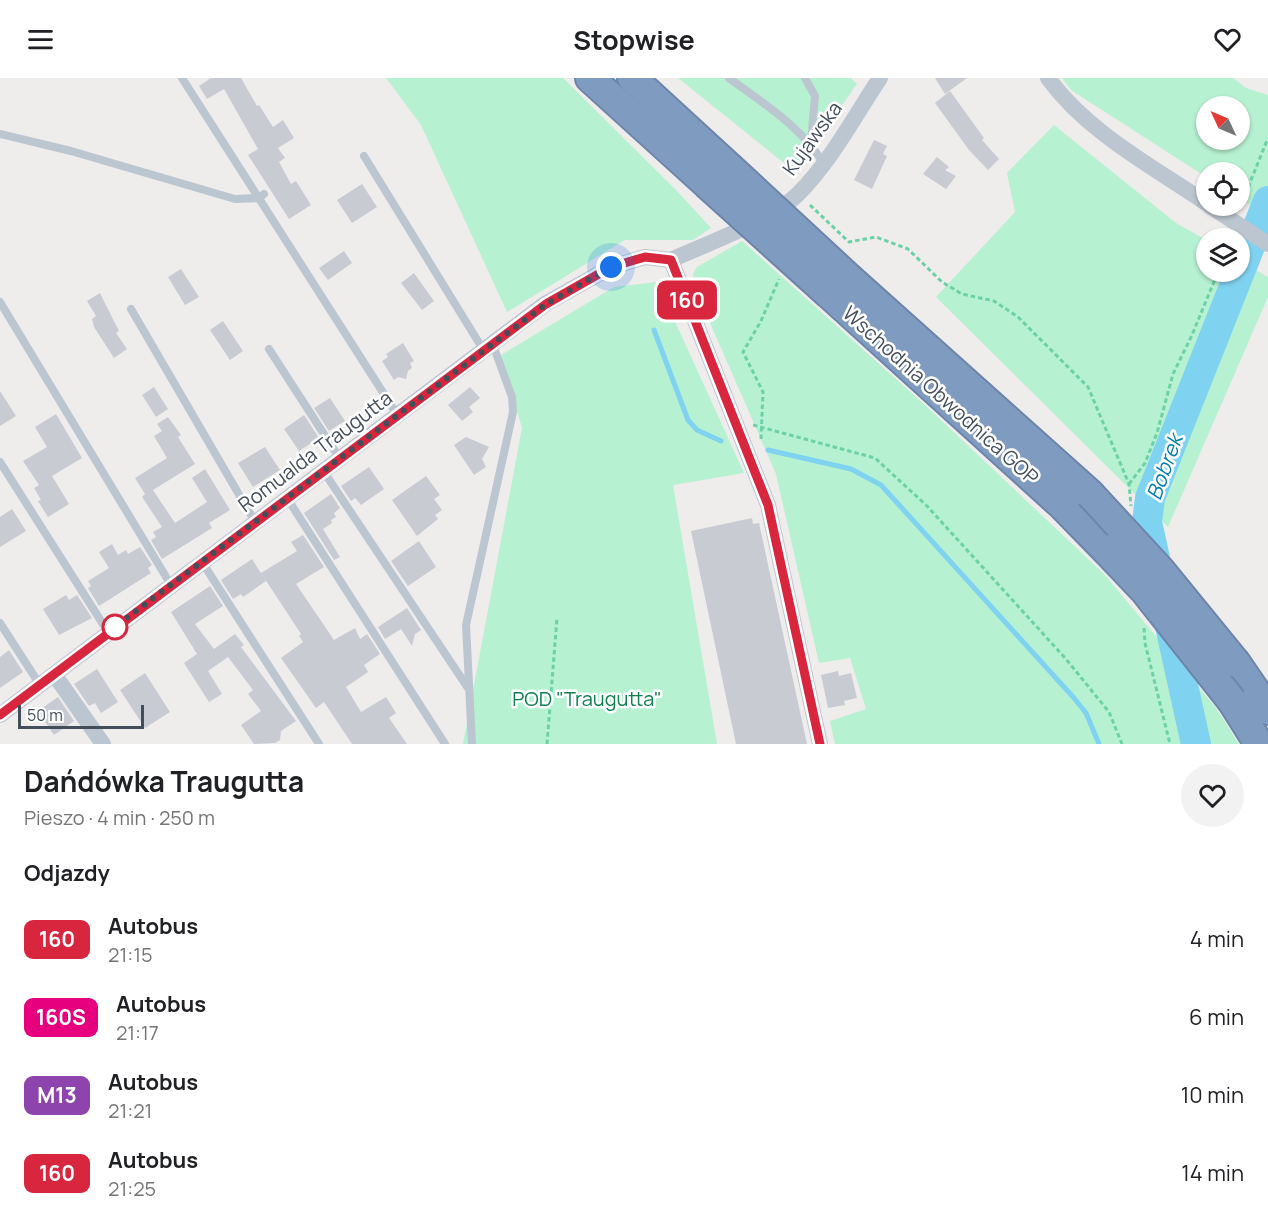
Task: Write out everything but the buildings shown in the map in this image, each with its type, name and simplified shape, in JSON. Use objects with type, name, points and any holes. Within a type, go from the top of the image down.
[{"type":"highway","name":"Wschodnia Obwodnica GOP","points":[[590,78],[718,176],[840,287],[1063,506],[1145,591],[1232,701],[1259,744]]},
{"type":"highway","name":"Wschodnia Obwodnica GOP","points":[[632,78],[718,176]]},
{"type":"highway","name":"Wschodnia Obwodnica GOP","points":[[840,287],[1090,494],[1161,572],[1236,663],[1268,710]]},
{"type":"street","name":"Kujawska","points":[[671,260],[766,215],[796,196],[824,164],[880,78]]},
{"type":"street","points":[[1048,78],[1081,114],[1121,145],[1196,196]]},
{"type":"street","points":[[1217,216],[1223,223],[1268,244]]},
{"type":"street","name":"Romualda Traugutta","points":[[1,712],[546,304],[611,267],[645,257],[671,260]]},
{"type":"street","points":[[671,260],[768,505],[820,744]]},
{"type":"street","points":[[54,674],[103,744]]},
{"type":"lane","points":[[182,78],[262,196],[399,416]]},
{"type":"lane","points":[[729,78],[786,119],[811,142],[824,164]]},
{"type":"lane","points":[[805,78],[815,96],[811,142]]},
{"type":"lane","points":[[0,134],[235,199],[262,196]]},
{"type":"lane","points":[[364,156],[488,349],[498,353],[512,398],[513,412],[466,625],[472,744]]},
{"type":"lane","points":[[0,302],[171,585]]},
{"type":"lane","points":[[131,309],[255,522]]},
{"type":"lane","points":[[269,349],[340,460]]},
{"type":"lane","points":[[0,462],[108,632]]},
{"type":"lane","points":[[324,472],[468,688]]},
{"type":"lane","points":[[287,498],[446,744]]},
{"type":"lane","points":[[202,562],[319,744]]},
{"type":"lane","points":[[0,623],[40,685]]},
{"type":"path","points":[[1250,183],[1268,138]]},
{"type":"path","points":[[1221,228],[1223,223]]},
{"type":"path","points":[[839,248],[849,242]]},
{"type":"path","points":[[760,445],[763,392],[743,352],[761,321],[777,280],[787,275]]},
{"type":"path","points":[[1129,484],[1145,463],[1157,433],[1173,374],[1214,282]]},
{"type":"path","points":[[737,425],[749,424],[762,427],[875,458],[927,506],[1066,659],[1109,712],[1122,744]]},
{"type":"path","points":[[547,744],[557,618]]},
{"type":"green space","points":[[386,78],[563,78],[711,228],[693,240],[625,240],[507,312],[421,125]]},
{"type":"green space","points":[[678,78],[851,78],[857,84],[795,172]]},
{"type":"green space","points":[[1062,78],[1233,78],[1246,88],[1268,95],[1268,216],[1250,205],[1250,162],[1196,162],[1196,171],[1071,90]]},
{"type":"green space","points":[[1054,125],[1176,223],[1196,234],[1196,282],[1250,282],[1250,266],[1268,277],[1268,297],[1168,527],[936,297],[1015,212],[1007,173]]},
{"type":"green space","points":[[742,241],[926,406],[1104,574],[1216,708],[1239,744],[835,744],[830,721],[866,709],[850,658],[819,663],[776,474],[694,286],[693,274],[697,267]]},
{"type":"green space","name":"POD \"Traugutta\"","points":[[657,282],[744,473],[673,485],[717,744],[463,744],[522,428],[501,355],[614,287]]},
{"type":"waterway","name":"Bobrek","points":[[1196,744],[1147,522],[1150,498],[1268,201]]},
{"type":"waterway","points":[[654,330],[688,420],[697,430],[721,441]]},
{"type":"waterway","points":[[768,450],[851,469],[881,485],[1074,698],[1086,713],[1099,744]]},
{"type":"bus line","name":"160","points":[[0,715],[546,304],[611,267],[645,257],[671,260],[768,505],[820,744]]},
{"type":"route","points":[[115,627],[108,632],[399,416],[521,322],[546,304],[611,267]]}]
